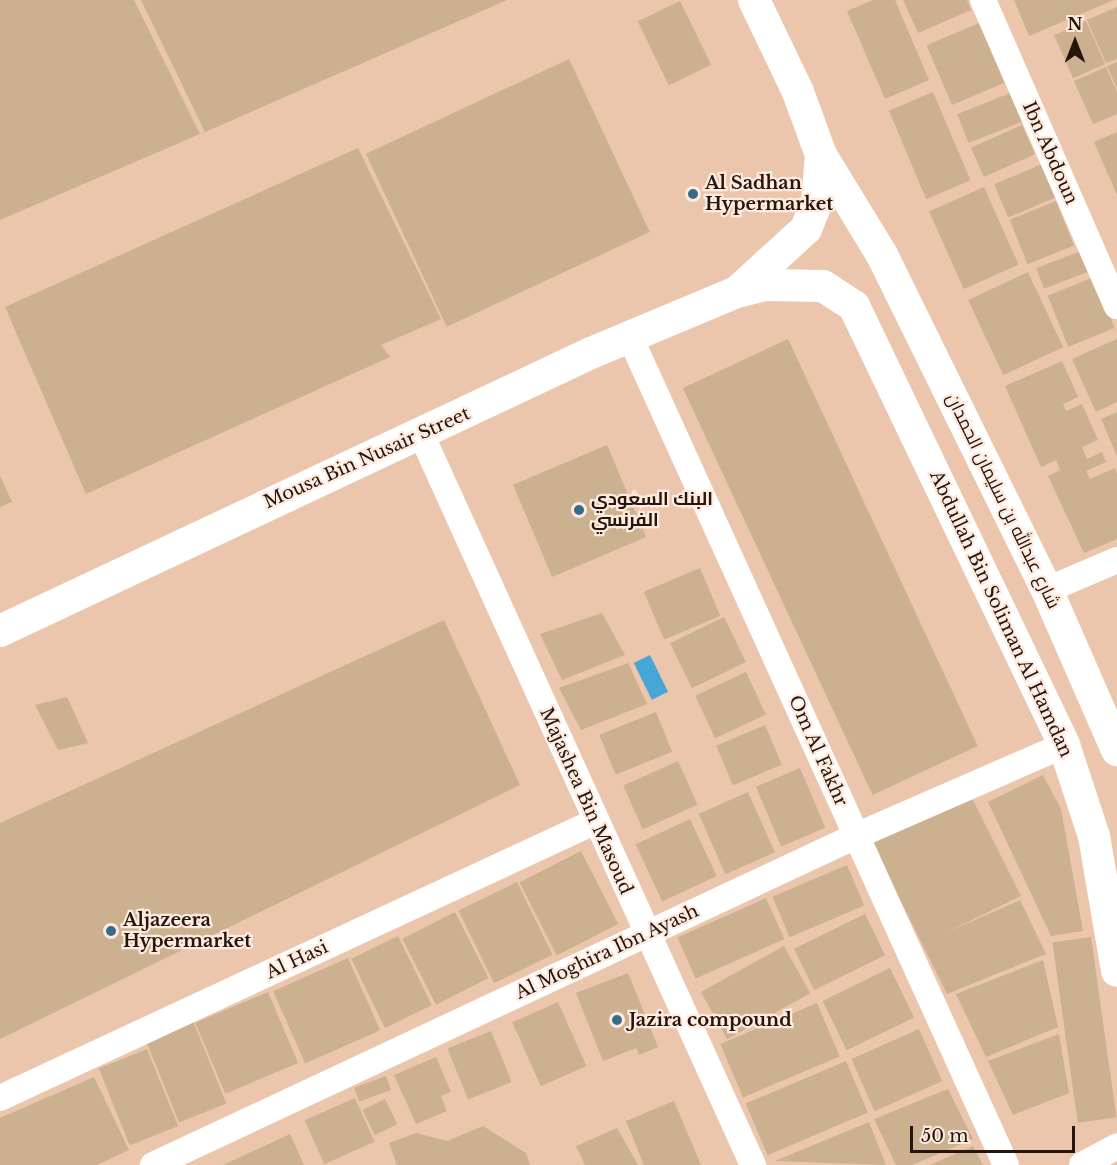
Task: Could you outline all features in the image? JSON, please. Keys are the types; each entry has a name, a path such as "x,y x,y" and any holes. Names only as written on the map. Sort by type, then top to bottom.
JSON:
{"street":[{"path":"737,292 806,229 817,202 821,155 798,92 754,0"},
{"name":"Ibn Abdoun","path":"983,0 1117,306"},
{"name":"شارع عبدالله بن سليمان الحمدان","path":"821,155 882,255 1047,590 1110,710 1117,750"},
{"name":"Abdullah Bin Soliman Al Hamdan","path":"737,292 766,285 823,286 854,306 1064,745 1094,836 1117,971"},
{"name":"Mousa Bin Nusair Street","path":"0,631 256,508 422,436 630,337 737,292"},
{"name":"Om Al Fakhr","path":"630,337 1006,1165"},
{"name":"Majashea Bin Masoud","path":"422,436 594,822 753,1165"},
{"path":"1047,590 1117,560"},
{"name":"Al Moghira Ibn Ayash","path":"153,1165 856,836 1064,745"},
{"name":"Al Hasi","path":"0,1098 594,822"},
{"path":"1082,1165 1117,1146"}],"water":[{"path":"650,655 668,692 652,700 634,663"}],"building":[{"path":"0,0 134,0 200,134 0,220"},
{"path":"141,0 507,0 205,132"},
{"path":"873,0 895,0 929,80 885,99 847,11"},
{"path":"903,0 967,0 971,10 918,33"},
{"path":"1014,0 1114,0 1029,36"},
{"path":"680,1 711,65 669,85 638,22"},
{"path":"1117,7 1117,59 1106,63 1087,20"},
{"path":"1086,21 1105,64 1073,78 1054,35"},
{"path":"979,23 1004,83 952,105 927,45"},
{"path":"569,59 650,232 447,327 366,154"},
{"path":"1117,62 1117,89 1107,66"},
{"path":"1106,67 1117,92 1117,114 1093,124 1074,81"},
{"path":"933,92 971,180 926,199 889,111"},
{"path":"1010,93 1022,122 969,143 957,114"},
{"path":"1022,125 1035,154 984,177 971,148"},
{"path":"1117,132 1117,195 1094,142"},
{"path":"358,148 441,319 381,345 390,357 86,494 5,307"},
{"path":"1042,164 1056,197 1008,217 994,184"},
{"path":"984,187 1019,265 964,289 929,211"},
{"path":"1056,201 1074,246 1028,264 1010,220"},
{"path":"1081,251 1089,272 1044,289 1036,268"},
{"path":"1028,272 1063,347 1003,375 968,300"},
{"path":"1094,277 1115,328 1068,347 1048,296"},
{"path":"788,339 978,746 873,795 683,388"},
{"path":"1117,339 1117,402 1096,412 1072,359"},
{"path":"1062,361 1078,397 1063,404 1066,411 1082,404 1098,440 1082,447 1087,459 1102,452 1106,462 1086,471 1090,479 1115,468 1117,474 1117,539 1084,553 1048,476 1060,470 1056,460 1041,467 1005,386"},
{"path":"1117,412 1117,456 1101,419"},
{"name":"البنك السعودي الفرنسي","path":"607,445 646,537 552,577 513,485"},
{"path":"0,476 12,502 0,507"},
{"path":"700,568 720,616 664,640 644,592"},
{"path":"602,613 625,655 562,680 540,634"},
{"path":"724,617 746,662 692,688 670,643"},
{"name":"Aljazeera Hypermarket","path":"444,620 520,785 0,1039 0,823"},
{"path":"628,663 647,704 581,730 559,688"},
{"path":"746,672 766,715 715,738 695,696"},
{"path":"67,697 88,743 58,750 35,705"},
{"path":"656,712 672,752 616,775 599,735"},
{"path":"765,725 782,765 733,785 716,746"},
{"path":"678,761 698,805 643,829 623,785"},
{"path":"800,768 825,828 781,847 756,787"},
{"path":"1043,775 1061,809 1083,931 1051,936 988,802"},
{"path":"748,792 775,852 726,874 699,814"},
{"path":"972,798 1021,896 945,933 1020,900 1046,954 947,994 871,841"},
{"path":"690,819 717,876 662,901 636,844"},
{"path":"581,851 618,924 557,955 520,882"},
{"path":"847,865 864,906 790,937 772,897"},
{"path":"517,882 553,955 494,983 459,910"},
{"path":"766,898 784,939 696,979 677,937"},
{"path":"455,912 489,978 436,1005 402,939"},
{"path":"865,914 885,955 814,990 794,949"},
{"path":"398,936 432,1005 385,1028 351,959"},
{"path":"1091,937 1116,1117 1078,1123 1052,942"},
{"path":"784,946 810,993 727,1039 701,992"},
{"path":"348,958 380,1030 305,1064 273,991"},
{"path":"1043,960 1058,1027 986,1057 956,994"},
{"path":"890,968 914,1017 847,1050 823,1001"},
{"name":"Jazira compound","path":"628,973 658,1047 639,1055 636,1048 603,1061 576,993"},
{"path":"268,992 298,1063 225,1094 195,1023"},
{"path":"558,1002 586,1066 541,1086 512,1022"},
{"path":"817,1003 840,1056 743,1097 720,1044"},
{"path":"193,1021 226,1104 179,1123 146,1040"},
{"path":"919,1029 942,1081 875,1111 851,1059"},
{"path":"491,1031 512,1082 468,1100 447,1049"},
{"path":"1059,1034 1069,1093 1013,1115 988,1061"},
{"path":"147,1049 178,1126 130,1145 99,1068"},
{"path":"436,1057 451,1092 441,1096 447,1111 416,1124 394,1075"},
{"path":"846,1061 868,1113 768,1155 746,1104"},
{"path":"386,1076 391,1090 359,1102 354,1088"},
{"path":"94,1077 129,1150 97,1165 0,1165 0,1118"},
{"path":"948,1089 973,1139 912,1165 896,1165 874,1119"},
{"path":"355,1098 375,1142 324,1164 305,1120"},
{"path":"385,1099 397,1124 375,1135 363,1110"},
{"path":"674,1101 701,1165 644,1165 626,1121"},
{"path":"869,1122 886,1165 775,1161"},
{"path":"483,1126 526,1153 530,1165 397,1165 389,1143 416,1133 447,1141"},
{"path":"617,1128 638,1165 585,1165 576,1146"},
{"path":"290,1134 304,1165 223,1165"},
{"path":"973,1146 983,1165 930,1165"}],"place":[{"name":"Al Sadhan Hypermarket","path":"693,194"},
{"name":"البنك السعودي الفرنسي","path":"579,510"},
{"name":"Aljazeera Hypermarket","path":"111,931"},
{"name":"Jazira compound","path":"617,1020"}]}
